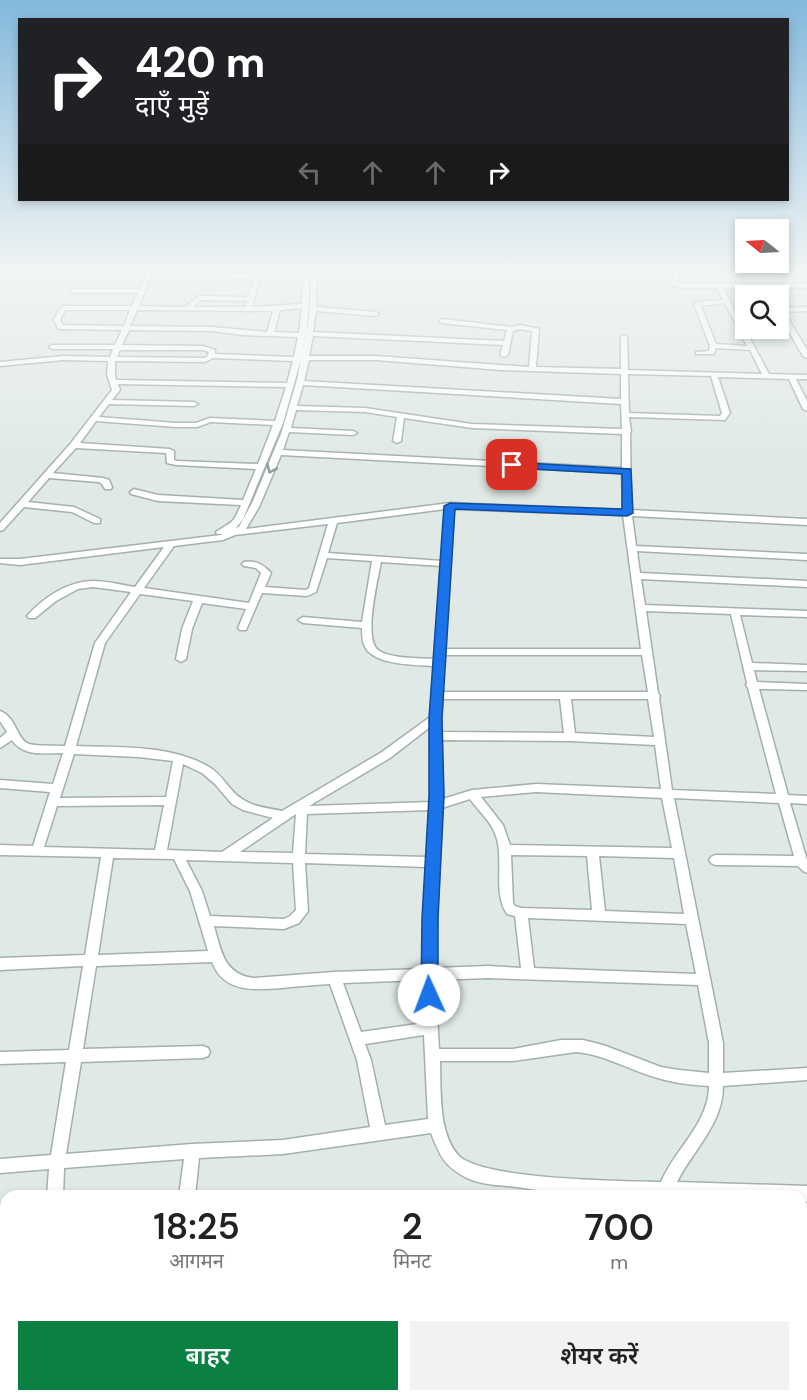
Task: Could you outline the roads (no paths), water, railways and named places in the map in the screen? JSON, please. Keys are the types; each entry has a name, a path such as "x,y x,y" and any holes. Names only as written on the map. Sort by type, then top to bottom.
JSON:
{"street":[{"path":"0,528 74,445 116,390 110,369 123,335"},
{"path":"1,562 23,556 225,532 237,522 279,423 294,384 305,335"},
{"path":"335,335 506,343"},
{"path":"504,355 508,335"},
{"path":"532,369 536,335"},
{"path":"698,353 711,353 712,346 708,335"},
{"path":"746,335 767,376"},
{"path":"795,335 807,356"},
{"path":"624,337 627,513 667,792 716,1043 716,1099 711,1114 672,1175 669,1190"},
{"path":"712,346 753,348"},
{"path":"52,347 208,348 213,351 212,356"},
{"path":"0,364 49,358 205,360 212,356 376,358 532,369 807,377"},
{"path":"627,415 722,418 726,413 714,375"},
{"path":"791,376 803,394 807,410"},
{"path":"115,382 294,384 626,402"},
{"path":"237,533 249,518 279,452 294,408 294,384"},
{"path":"108,402 194,404"},
{"path":"294,408 365,410 472,426 627,432"},
{"path":"397,441 401,415"},
{"path":"94,419 176,425 197,425 214,420 279,423"},
{"path":"287,430 353,433"},
{"path":"74,445 167,451 172,453 170,461 176,463 260,467"},
{"path":"279,452 627,471"},
{"path":"48,475 100,480 106,482 108,487"},
{"path":"134,492 158,498 245,503"},
{"path":"22,504 74,510 97,521"},
{"path":"1,562 20,562 171,544 237,533 450,506 807,522"},
{"path":"450,506 435,718 436,806 428,974 436,1125 444,1147 453,1161 473,1173 536,1189 558,1186 621,1190"},
{"path":"260,591 307,593 313,590 333,520"},
{"path":"37,851 100,643 171,544"},
{"path":"632,548 807,557"},
{"path":"324,555 446,564"},
{"path":"377,559 366,626 367,644 373,652 386,657 648,652"},
{"path":"243,628 266,573 259,566 247,564"},
{"path":"636,576 807,584"},
{"path":"32,616 60,592 81,584 253,607"},
{"path":"182,659 187,630 199,599"},
{"path":"641,608 807,614"},
{"path":"715,860 804,865 751,685 735,612"},
{"path":"303,621 366,626"},
{"path":"747,666 807,668"},
{"path":"751,685 807,687"},
{"path":"437,695 655,696"},
{"path":"565,696 570,737"},
{"path":"0,715 14,733 19,744 26,748 138,753 179,758 206,770 242,804 284,816"},
{"path":"223,857 284,816 386,755 435,718"},
{"path":"0,744 14,733"},
{"path":"436,736 570,737 661,741"},
{"path":"160,855 179,758"},
{"path":"0,784 57,788"},
{"path":"302,807 436,806 472,794 536,788 807,800"},
{"path":"472,794 499,828 505,850 507,904 512,910 521,913 691,919"},
{"path":"53,802 171,801"},
{"path":"206,921 292,923 302,910 299,860 302,807"},
{"path":"0,850 433,862"},
{"path":"505,850 678,853"},
{"path":"592,851 600,915"},
{"path":"55,1190 57,1162 73,1057 108,853"},
{"path":"178,855 196,891 219,964 230,976 240,982 253,984 428,974 528,973 704,980"},
{"path":"521,913 528,973"},
{"path":"0,964 217,956"},
{"path":"334,978 364,1060 379,1134"},
{"path":"356,1039 431,1028"},
{"path":"432,1055 503,1055 581,1046 602,1051 660,1073 682,1077 717,1079 807,1074"},
{"path":"0,1058 203,1052"},
{"path":"0,1166 192,1151 283,1147 436,1125"},
{"path":"188,1190 192,1151"}]}
